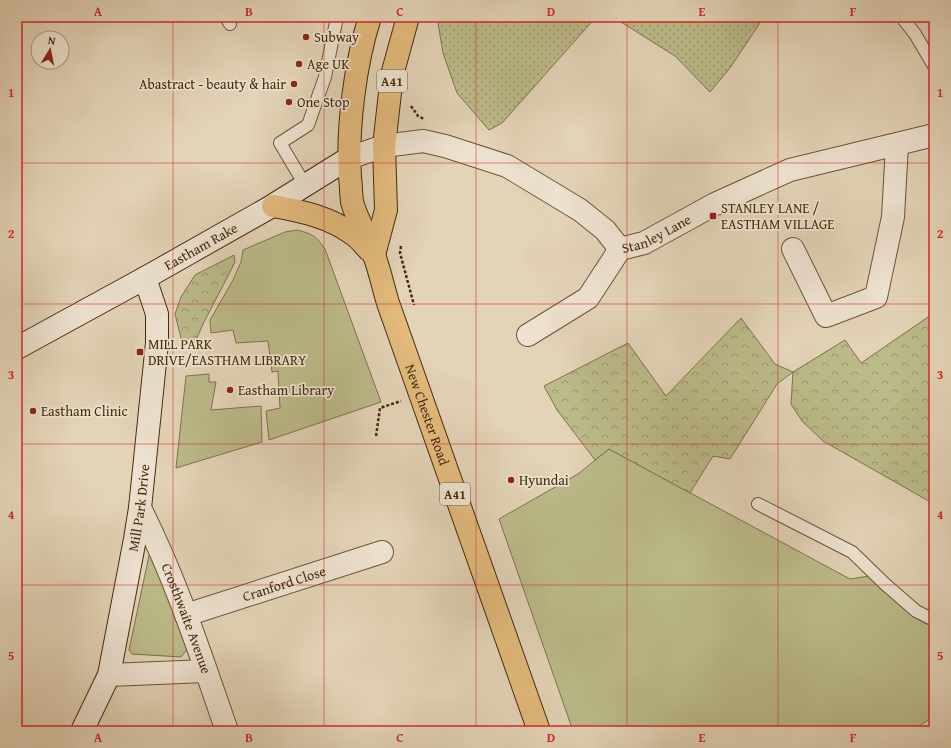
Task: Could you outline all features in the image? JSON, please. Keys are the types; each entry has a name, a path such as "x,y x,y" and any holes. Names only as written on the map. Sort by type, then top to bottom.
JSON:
{"highway":[{"name":"New Chester Road","path":"370,17 366,30 356,84 350,131 349,158 354,208 374,255 388,303 539,731"},
{"name":"A41","path":"374,255 386,210 384,146 394,64 408,17"},
{"name":"A41","path":"272,206 302,211 324,218 354,235 374,255"}],"street":[{"name":"Stanley Lane","path":"384,146 423,141 445,146 507,166 580,210 605,230 620,249 644,243 715,204 790,170 934,135"},
{"path":"793,248 826,316 876,296 893,217 897,144"},
{"name":"Eastham Rake","path":"17,348 272,206 349,158 384,146"},
{"path":"528,334 588,298 620,249"},
{"name":"Mill Park Drive","path":"82,731 109,675 140,508 157,342 157,314 145,278"},
{"name":"Crosthwaite Avenue","path":"140,508 156,539 186,614 227,731"},
{"name":"Cranford Close","path":"186,614 382,552"},
{"path":"109,675 206,671"}],"lane":[{"path":"305,185 280,143 308,126 325,77 337,17"},
{"path":"904,20 915,34 934,66"},
{"path":"758,504 852,552 916,611 934,620"}],"path":[{"path":"409,100 412,109 418,116 427,120 423,141"},
{"path":"401,246 400,253 415,312"},
{"path":"376,436 380,408 420,395"}],"green space":[{"path":"441,17 596,17 502,123 489,130 457,93 443,53 438,23"},
{"path":"613,17 764,17 730,68 710,92 675,56"},
{"path":"297,230 314,236 325,249 381,402 269,440 266,411 280,408 278,371 272,372 268,341 236,343 233,330 211,333 210,320 232,282 241,262 243,250 285,232"},
{"path":"234,255 235,262 195,342 183,346 175,314 181,297 195,275"},
{"path":"934,313 934,504 823,441 802,421 791,404 793,372 845,340 861,363"},
{"path":"741,318 775,364 793,372 777,384 730,459 713,456 690,493 609,449 595,460 557,410 544,386 628,343 666,396"},
{"path":"209,374 209,382 216,382 211,410 261,406 262,442 176,468 186,376"},
{"path":"609,449 850,579 869,576 908,612 934,627 934,716 912,731 573,731 499,519 578,474"},
{"path":"150,551 189,647 181,657 132,654 129,650"}],"place":[{"name":"Subway","path":"306,37"},
{"name":"Age UK","path":"299,64"},
{"name":"Abastract - beauty & hair","path":"294,84"},
{"name":"One Stop","path":"289,102"},
{"name":"STANLEY LANE / EASTHAM VILLAGE","path":"713,216"},
{"name":"MILL PARK DRIVE/EASTHAM LIBRARY","path":"140,352"},
{"name":"Eastham Library","path":"230,390"},
{"name":"Eastham Clinic","path":"33,411"},
{"name":"Hyundai","path":"511,480"}]}
